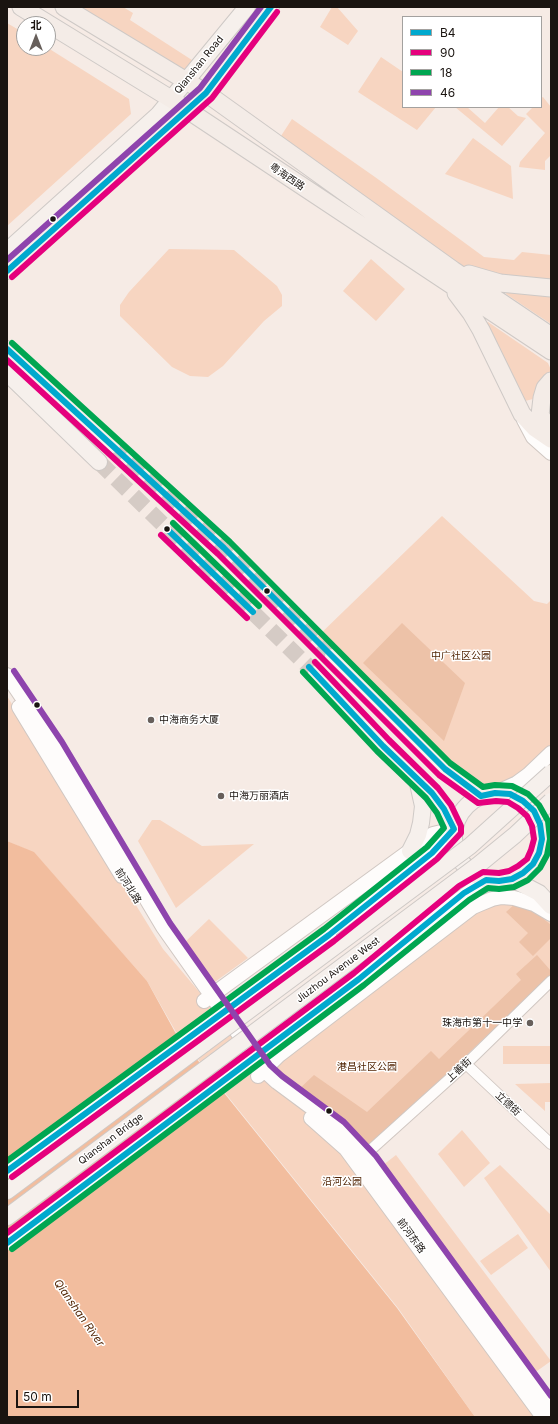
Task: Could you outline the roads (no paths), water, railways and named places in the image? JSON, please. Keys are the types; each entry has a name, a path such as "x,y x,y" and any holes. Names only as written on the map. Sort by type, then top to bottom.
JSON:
{"highway":[{"name":"粤海西路","path":"22,7 171,99 450,276 551,336"},
{"name":"粤海西路","path":"64,7 206,93 551,351"},
{"path":"450,276 500,284 551,288"},
{"path":"450,276 472,314 522,414 535,428 551,439"},
{"path":"551,381 545,388 540,415 546,424 551,428"}],"main road":[{"name":"Qianshan Road","path":"7,251 158,115 247,7"},
{"name":"Qianshan Road","path":"7,271 206,93 271,7"},
{"path":"7,349 112,445"},
{"path":"7,373 99,462"},
{"path":"522,414 532,437 551,453"},
{"path":"333,657 445,769 488,794 510,794 523,801 534,811 540,824 547,832 551,854"},
{"path":"316,674 383,746 436,798 444,809 454,829"},
{"name":"前河北路","path":"7,675 55,746 207,999 261,1073"},
{"name":"前河北路","path":"7,691 15,701 182,972 207,999"},
{"path":"547,832 533,864 523,873 512,879 499,881 486,880 474,874 464,866 457,855 454,842 454,829 459,815 468,804 488,794 517,783 528,775 551,753"},
{"name":"Jiuzhou Avenue West","path":"205,1043 470,846 551,773"},
{"path":"410,851 418,835 423,806 417,778"},
{"name":"Jiuzhou Avenue West","path":"216,1061 477,866 515,835 551,801"},
{"path":"207,999 433,834 454,829"},
{"path":"7,1172 328,935 432,853 454,829"},
{"path":"512,879 539,893 551,906"},
{"path":"7,1243 359,978 464,893 486,880"},
{"path":"261,1073 278,1056 480,904 492,898 514,898 534,904 551,914"},
{"name":"Qianshan Bridge","path":"7,1191 205,1043"},
{"name":"Qianshan Bridge","path":"7,1217 216,1061"},
{"name":"前河东路","path":"261,1073 277,1082 338,1128 370,1161 551,1410"},
{"name":"前河东路","path":"261,1073 274,1091 315,1121 346,1149 543,1417"},
{"path":"528,1378 535,1384 551,1390"}],"street":[{"name":"上善街","path":"364,1155 466,1064 551,981"},
{"name":"立德街","path":"466,1064 551,1144"}],"water":[{"name":"Qianshan River","path":"7,841 34,852 147,981 175,1032 397,1308 475,1417 7,1417"}],"tunnel":[{"path":"112,445 224,548 333,657"},
{"path":"99,462 316,674"}],"place":[{"name":"中海商务大厦","path":"151,720"},
{"name":"中海万丽酒店","path":"221,796"},
{"name":"珠海市第十一中学","path":"530,1023"}],"park label":[{"name":"中广社区公园","path":"461,656"},
{"name":"港昌社区公园","path":"367,1067"},
{"name":"沿河公园","path":"342,1182"}]}
